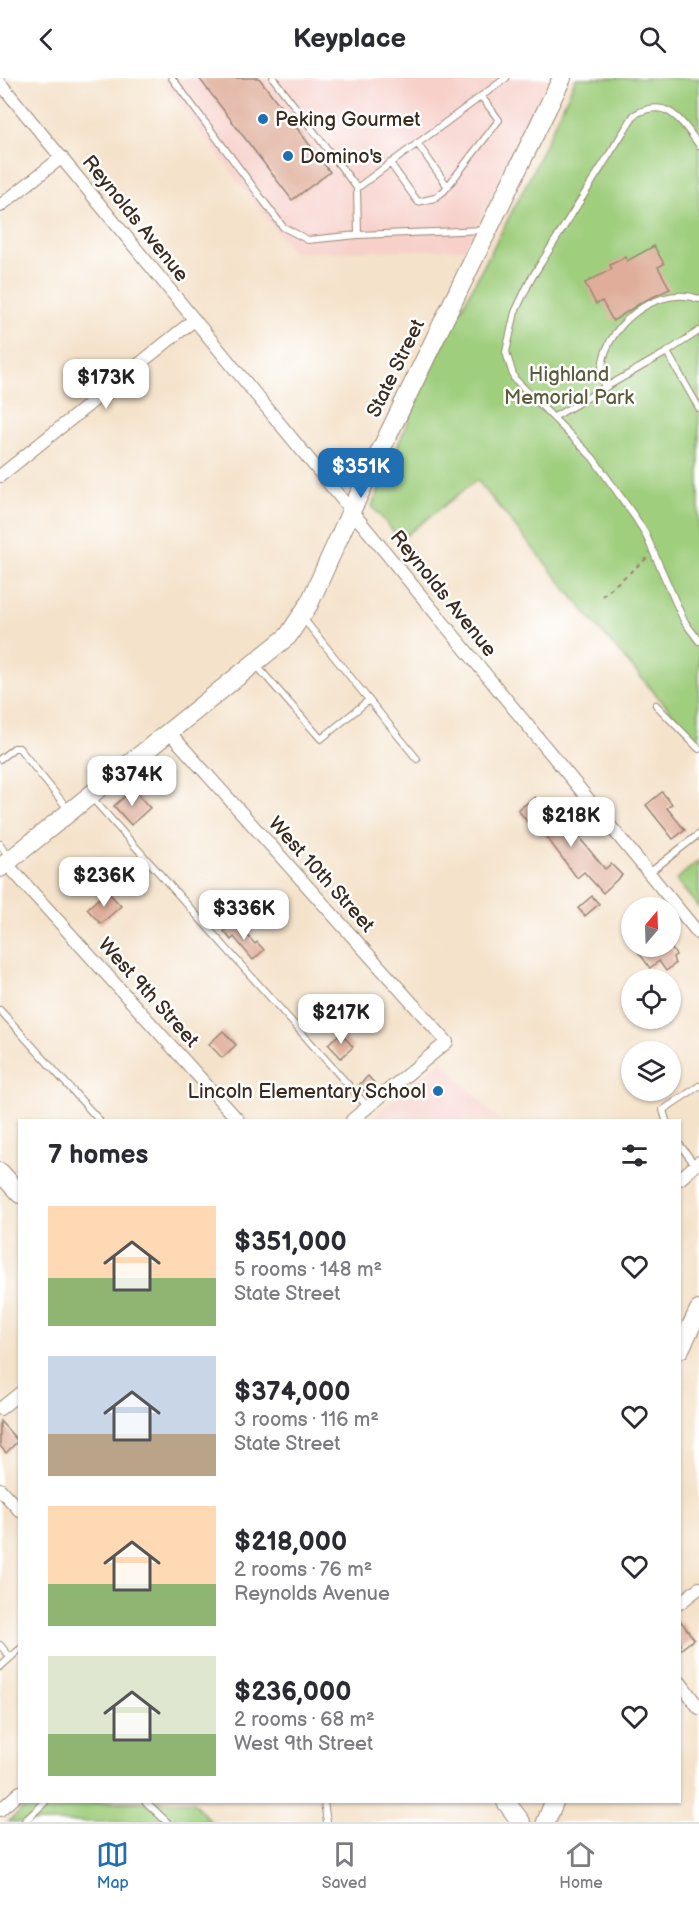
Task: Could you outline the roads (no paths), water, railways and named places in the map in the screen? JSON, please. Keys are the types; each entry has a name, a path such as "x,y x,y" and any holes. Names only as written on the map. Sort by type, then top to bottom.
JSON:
{"street":[{"name":"State Street","path":"3,860 70,811 288,636 301,616 561,78"},
{"name":"Reynolds Avenue","path":"0,83 699,934"},
{"path":"0,206 62,157"},
{"path":"0,476 194,320"},
{"name":"West 10th Street","path":"169,732 447,1042 368,1107"},
{"name":"West 9th Street","path":"3,860 237,1119"},
{"path":"353,1119 368,1107"},
{"path":"681,1178 697,1163"},
{"path":"0,1172 18,1192"},
{"path":"681,1347 699,1310"},
{"path":"0,1409 18,1395"},
{"path":"0,1489 18,1509"},
{"path":"681,1602 699,1588"},
{"path":"681,1683 699,1708"},
{"path":"1,1807 18,1794"},
{"path":"507,1803 521,1822"},
{"path":"546,1822 554,1803"}],"lane":[{"path":"172,78 283,227 308,240 358,234 488,230"},
{"path":"273,78 357,188 358,234"},
{"path":"357,188 506,78"},
{"path":"390,163 418,202 435,198 448,187 499,120 481,96"},
{"path":"699,145 684,125 664,109 653,107 634,115 531,279 515,312 506,352 514,378 602,469 645,533 684,621 699,640"},
{"path":"417,143 448,187"},
{"path":"604,386 601,375 602,363 612,337 620,326 650,305 672,296 681,295 699,299"},
{"path":"554,417 699,331"},
{"path":"667,352 699,408"},
{"path":"301,616 417,759"},
{"path":"254,663 321,739 369,700"},
{"path":"656,705 699,749"},
{"path":"0,759 14,748 19,748 70,811"},
{"path":"89,796 368,1107"},
{"path":"649,873 699,834"},
{"path":"0,1010 98,1119"},
{"path":"666,1119 663,1110 699,1086"},
{"path":"681,1146 697,1163"},
{"path":"0,1645 10,1657"},
{"path":"0,1667 18,1651"},
{"path":"24,1822 44,1803"},
{"path":"147,1803 167,1822"},
{"path":"324,1803 327,1822"}],"place":[{"name":"Peking Gourmet","path":"263,119"},
{"name":"Domino's","path":"288,156"},
{"name":"Lincoln Elementary School","path":"438,1091"}],"park label":[{"name":"Highland Memorial Park","path":"569,386"}]}
